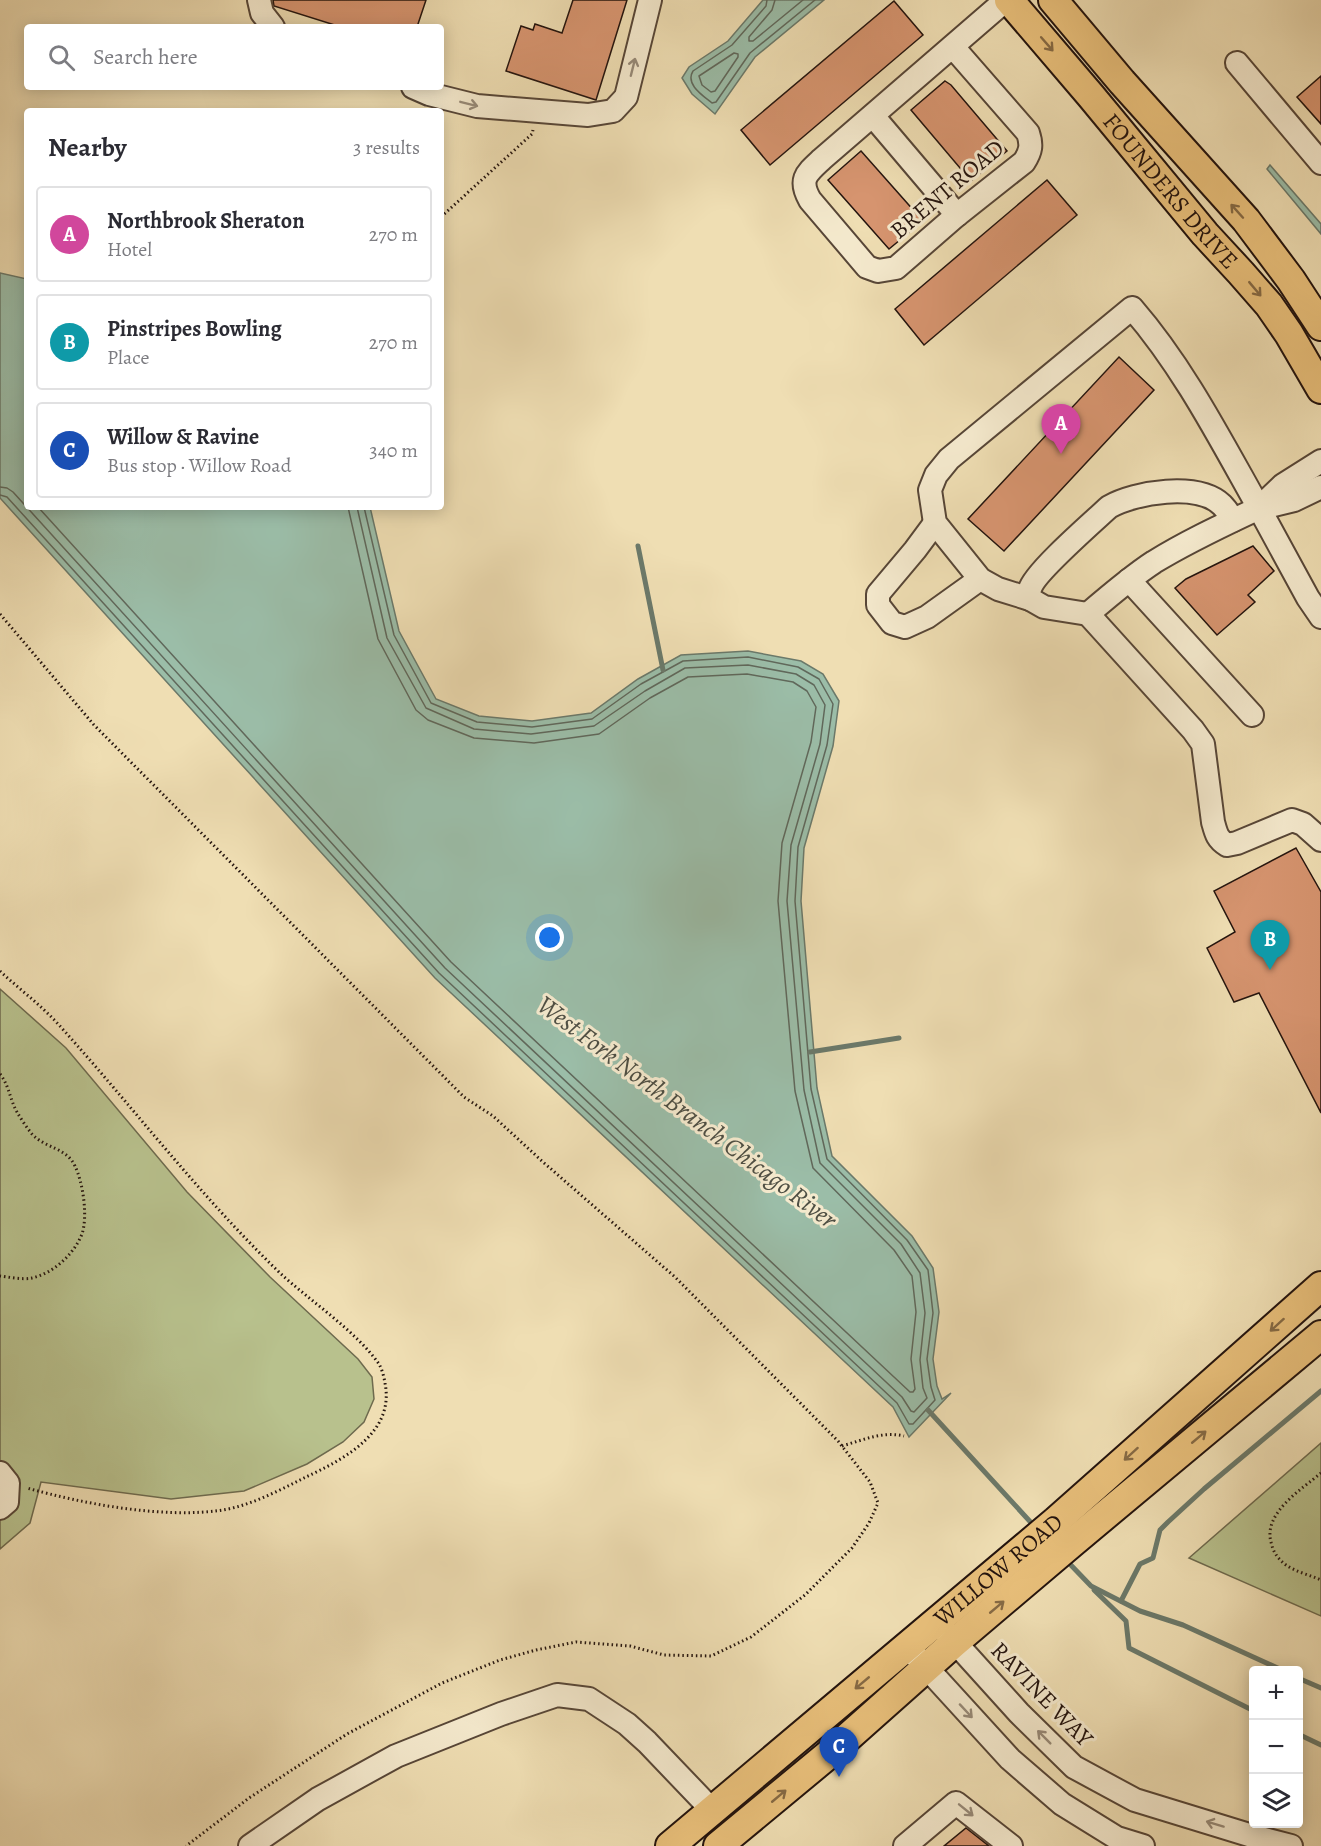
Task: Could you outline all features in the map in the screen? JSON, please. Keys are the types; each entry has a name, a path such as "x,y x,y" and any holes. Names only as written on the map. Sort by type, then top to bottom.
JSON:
{"main road":[{"name":"FOUNDERS DRIVE","path":"1007,0 1269,305 1321,389"},
{"name":"FOUNDERS DRIVE","path":"1053,0 1122,82 1245,220 1291,280 1321,326"},
{"name":"WILLOW ROAD","path":"726,1840 1040,1571 1064,1532 1321,1286"},
{"name":"WILLOW ROAD","path":"670,1846 1021,1550 1064,1532 1321,1335"},
{"path":"712,1810 726,1840"}],"street":[{"path":"259,0 262,13 271,24"},
{"path":"420,90 477,106 588,115 613,111 626,97 650,0"},
{"path":"957,215 873,116 1007,0"},
{"name":"BRENT ROAD","path":"873,116 810,170 804,181 805,191 810,200 867,267 887,271 896,268 957,215 1024,162 1031,152 1028,133 953,47"},
{"path":"1237,63 1321,162"},
{"path":"1321,617 1308,598 1205,410 1153,333 1132,308 949,459 936,475 930,490 935,523 980,579 998,589 1030,599 1044,607 1088,614 1193,730 1203,744 1213,822 1220,841 1227,845 1238,843 1292,820 1304,824 1321,840"},
{"path":"1259,508 1283,485 1321,461"},
{"path":"1088,614 1129,580 1182,545 1259,508 1294,500 1321,487"},
{"path":"1030,599 1030,589 1039,575 1109,507 1117,502 1146,494 1181,491 1203,494 1221,504 1233,520"},
{"path":"935,523 878,594 878,605 892,623 904,627 927,617 980,579"},
{"path":"1129,580 1252,715"},
{"path":"0,1508 7,1502 4,1478"},
{"name":"RAVINE WAY","path":"936,1621 1019,1713 1074,1767 1135,1800 1291,1846"},
{"path":"906,1645 1010,1760 1062,1804 1117,1838 1143,1846"},
{"path":"250,1846 318,1799 396,1756 501,1714 557,1695 589,1699 627,1724 712,1810"},
{"path":"905,1846 956,1803 1011,1846"}],"path":[{"path":"444,214 532,134 536,111"},
{"path":"0,614 94,725 464,1097 493,1116 675,1277 842,1446 870,1482 878,1503 869,1523 852,1548 805,1594 751,1637 711,1656 664,1655 630,1646 576,1642 500,1660 442,1683 347,1734 249,1798 186,1846"},
{"path":"0,971 57,1023 230,1221 280,1273 356,1339 380,1366 386,1385 384,1412 376,1429 354,1451 270,1495 225,1509 167,1512 61,1497 4,1478"},
{"path":"0,1074 5,1080 17,1112 33,1136 46,1145 66,1153 75,1166 82,1185 85,1210 82,1233 69,1254 53,1270 31,1278 0,1276"},
{"path":"842,1446 881,1434 904,1436"},
{"path":"1321,1473 1283,1506 1273,1518 1269,1536 1273,1552 1285,1565 1321,1580"}],"shaded area":[{"path":"0,989 66,1048 187,1192 270,1277 358,1359 372,1377 374,1399 364,1422 343,1442 307,1464 244,1491 171,1499 41,1482 30,1523 0,1549"},
{"path":"1321,1443 1321,1616 1189,1558"}],"water":[{"path":"763,0 824,0 755,57 715,114 692,94 682,78 689,67 728,41"},
{"path":"1270,165 1321,224 1321,234 1267,169"},
{"path":"0,273 24,278 24,510 371,510 399,631 436,699 479,716 532,721 591,713 638,679 681,655 748,651 801,661 823,674 839,701 833,746 804,848 801,901 817,1088 832,1156 912,1236 933,1268 939,1312 933,1359 937,1386 942,1399 951,1393 909,1437 893,1407 435,978 0,498"}],"building":[{"path":"273,0 426,0 418,24 331,24 274,6"},
{"path":"573,0 627,0 596,100 506,71 521,26 533,30 535,24 562,33"},
{"path":"894,1 923,35 770,165 741,130"},
{"path":"1321,76 1321,124 1297,97"},
{"path":"945,81 951,85 1007,151 971,181 911,110"},
{"path":"861,151 923,221 889,249 828,180"},
{"path":"1047,180 1077,215 924,345 895,309"},
{"path":"1119,357 1154,390 1004,551 968,519"},
{"path":"1253,546 1274,571 1248,595 1255,602 1217,635 1175,588 1186,579"},
{"path":"1296,848 1321,892 1321,1113 1259,993 1234,1002 1207,948 1235,932 1214,891"},
{"path":"966,1828 989,1846 944,1846"}],"waterway":[{"path":"638,546 663,670"},
{"path":"810,1052 899,1038"},
{"path":"1121,1601 1140,1564 1153,1558 1160,1530 1204,1489 1321,1391"},
{"name":"West Fork North Branch Chicago River","path":"928,1410 1035,1527"},
{"name":"West Fork North Branch Chicago River","path":"1066,1560 1091,1586 1140,1611 1183,1625 1273,1666"},
{"path":"1094,1590 1126,1621 1129,1648 1249,1708"},
{"name":"West Fork North Branch Chicago River","path":"1303,1680 1321,1688"},
{"path":"1303,1736 1321,1745"}],"place":[{"name":"Northbrook Sheraton","path":"1061,454"},
{"name":"Pinstripes Bowling","path":"1270,970"},
{"name":"Willow & Ravine","path":"839,1777"}]}
